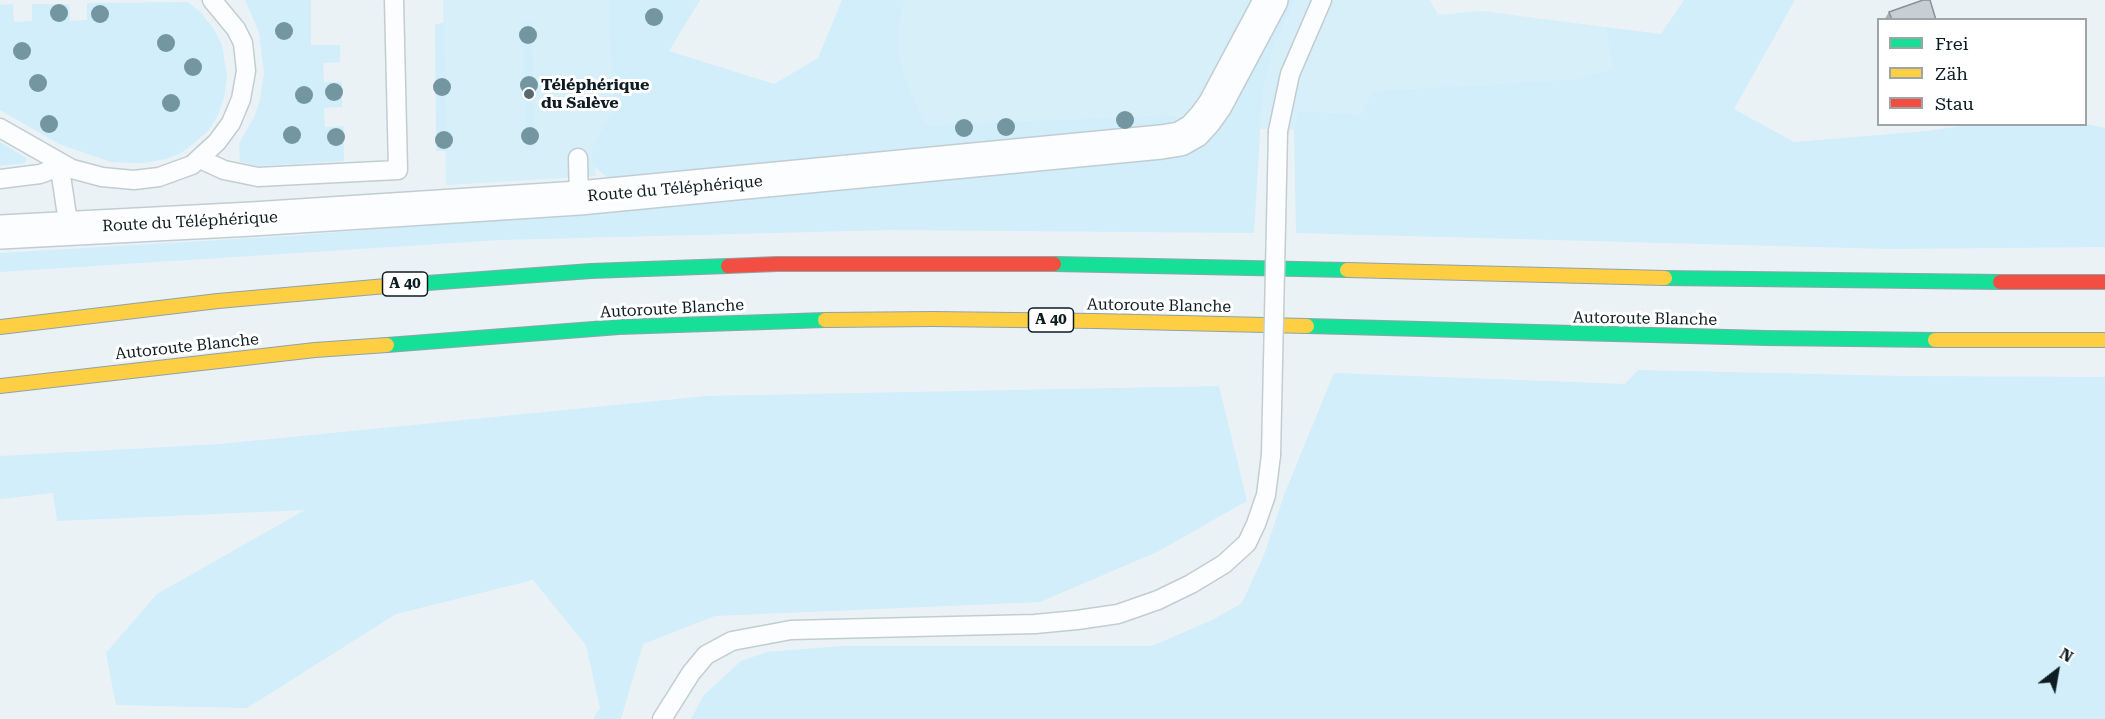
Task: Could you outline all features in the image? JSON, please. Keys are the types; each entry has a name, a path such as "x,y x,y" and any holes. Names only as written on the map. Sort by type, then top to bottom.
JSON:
{"highway":[{"name":"A 40","path":"0,327 218,301 591,270 813,264 1101,264 1748,280 2105,282"},
{"path":"34,309 218,301"},
{"name":"Autoroute Blanche","path":"0,386 315,350 619,327 770,321 933,319 1095,321 1766,338 2105,340"}],"street":[{"name":"Route du Téléphérique","path":"0,232 579,198 1180,139 1194,131 1215,105 1271,0"}],"lane":[{"path":"0,128 59,162 87,174 118,179 159,177 181,170 200,159 231,123 241,99 246,71 243,43 236,29 212,0"},
{"path":"200,159 224,170 258,177 398,170 394,0"},
{"path":"662,719 684,683 705,655 732,640 791,630 1035,624 1118,614 1158,600 1191,584 1224,564 1247,543 1266,495 1271,455 1278,131 1290,74 1322,0"},
{"path":"578,158 579,198"},
{"path":"0,179 40,174 51,170 59,162"},
{"path":"59,162 69,229"}],"shaded area":[{"path":"245,0 311,0 311,45 340,45 340,62 323,63 324,82 342,82 342,107 324,108 325,127 344,126 344,161 260,166 240,162 239,144 255,115 264,73 259,32"},
{"name":"Téléphérique du Salève","path":"443,0 700,0 595,167 596,176 446,185"},
{"path":"609,0 700,0 669,51 774,84 818,58 842,0 905,0 898,26 898,52 907,83 925,125 1184,116 1177,121 1154,126 609,179 595,167 592,159 593,145 614,111"},
{"path":"905,0 1288,0 1229,117 1163,115 925,125 907,83 898,52 898,26"},
{"path":"1288,0 1295,0 1273,49 1262,97 1254,233 890,230 500,240 0,272 0,253 303,235 573,213 1194,150 1209,140 1229,117"},
{"path":"1295,0 1430,0 1438,15 1482,11 1605,27 1613,68 1578,79 1372,91 1362,115 1298,110 1294,130 1260,129 1262,97 1273,49"},
{"path":"1684,0 1795,0 1734,109 1794,142 1962,126 2087,124 2105,128 2105,247 1889,249 1296,233 1294,130 1298,110 1361,115 1372,91 1578,79 1613,68 1605,27 1661,34"},
{"path":"188,2 214,29 222,45 227,76 224,98 218,115 208,131 181,153 166,159 143,163 111,162 59,144 0,110 0,5 13,4 14,22 32,21 32,4 69,4 70,21 87,20 87,3"},
{"path":"523,22 532,22 534,150 526,150"},
{"path":"444,23 446,151 436,151 435,24"},
{"path":"0,142 26,158 26,163 0,166"},
{"path":"1638,370 1902,376 2105,377 2105,719 691,719 704,695 741,661 767,652 842,646 1152,646 1212,620 1242,603 1264,555 1284,495 1334,373 1625,384"},
{"path":"1219,386 1247,501 1159,551 1040,602 715,616 643,644 621,719 593,719 600,708 586,645 533,580 396,614 247,708 116,705 106,653 157,594 305,510 57,521 53,493 0,499 0,456 220,444 707,396"}],"building":[{"path":"1923,0 1930,0 1935,18 1891,18 1889,12"}],"traffic: fast":[{"path":"1054,264 1347,270"},
{"path":"386,286 591,271 728,266"},
{"path":"1665,278 2000,282"},
{"path":"387,345 619,327 825,320"},
{"path":"1307,326 1935,340"}],"traffic: slow":[{"path":"1347,270 1665,278"},
{"path":"0,327 218,301 386,286"},
{"path":"825,320 1095,321 1307,326"},
{"path":"1935,340 2105,340"},
{"path":"0,386 315,350 387,345"}],"traffic: jam":[{"path":"728,266 1054,264"},
{"path":"2000,282 2105,282"}],"place":[{"name":"Téléphérique du Salève","path":"529,94"}]}
